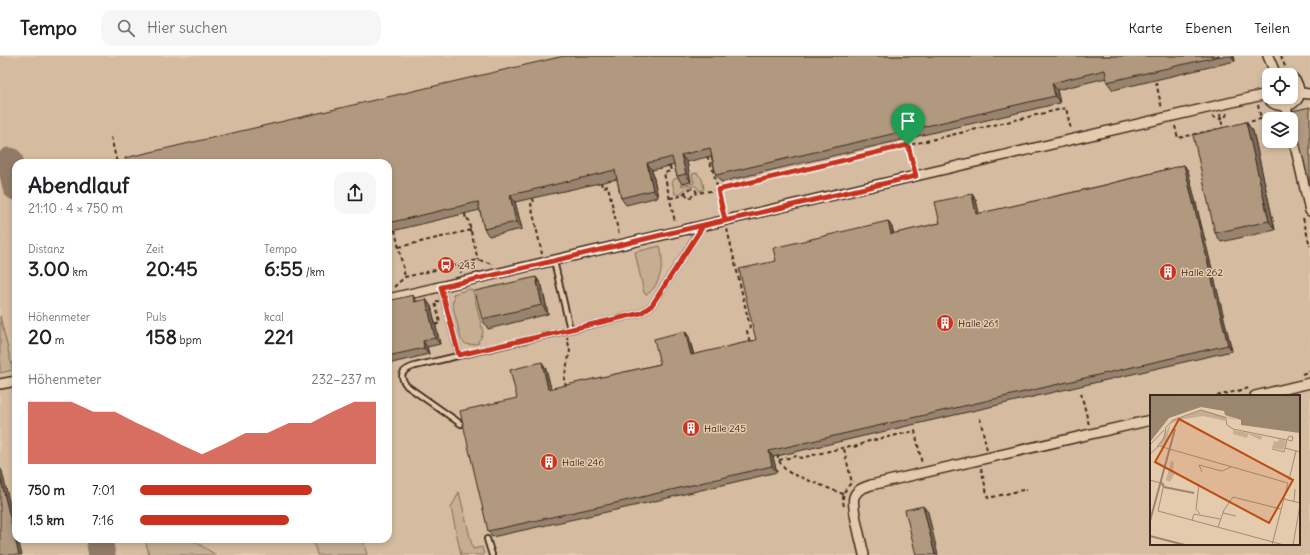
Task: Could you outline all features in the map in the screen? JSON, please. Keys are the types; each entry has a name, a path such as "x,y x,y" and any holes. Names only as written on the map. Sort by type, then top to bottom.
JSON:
{"street":[{"path":"1268,56 1273,68"},
{"path":"1273,104 1286,106 1293,103 1297,99 1300,92 1298,85"},
{"path":"1300,92 1310,94"},
{"path":"392,298 1262,95"},
{"path":"1286,106 1287,112"},
{"path":"1296,148 1310,211"},
{"path":"0,384 12,382"},
{"path":"1259,395 1310,383"},
{"path":"864,555 854,507 854,497 860,489 1150,420"}],"lane":[{"path":"461,424 403,382 402,376 406,368 641,313 652,305 703,226"},
{"path":"554,261 570,330"},
{"path":"441,287 459,355"},
{"path":"487,539 492,555"}],"path":[{"path":"1281,56 1284,68"},
{"path":"1156,82 1164,118"},
{"path":"685,193 689,198 697,193 718,190 1066,108 1072,132"},
{"path":"1220,114 1224,134"},
{"path":"1175,126 1178,138 1261,119"},
{"path":"111,137 116,159"},
{"path":"908,145 916,176"},
{"path":"706,151 713,170 750,327 748,331 751,346"},
{"path":"670,166 671,171 664,173 675,222"},
{"path":"601,182 602,187 608,186 620,235"},
{"path":"670,198 680,196 692,188 695,189 697,193"},
{"path":"533,198 534,203 531,204 542,254"},
{"path":"465,214 466,220 468,219 478,260"},
{"path":"395,230 405,277"},
{"path":"399,247 471,230"},
{"path":"392,289 405,277 478,260 496,265"},
{"path":"430,304 436,303"},
{"path":"1081,393 1089,426"},
{"path":"980,418 987,450"},
{"path":"908,426 910,432"},
{"path":"779,460 797,456 801,458 850,446 853,447 861,445 865,442 915,431 923,465"},
{"path":"844,449 852,483"},
{"path":"777,452 783,468 790,473 843,494"},
{"path":"986,466 981,467 988,498 1027,489"}],"shaded area":[{"path":"0,56 1310,56 1310,555 0,555"},
{"path":"697,173 702,179 704,189 700,191 696,186 691,186 679,195 675,194 672,182 674,179 680,177 682,186 694,183 692,174"},
{"path":"660,246 662,266 660,273 655,286 646,295 644,293 635,252"},
{"path":"470,289 473,291 483,332 478,341 479,343 469,345 461,339 452,302 454,301 453,294"},
{"path":"0,316 12,370 0,373"},
{"path":"459,492 473,549 482,547 484,555 461,555 451,508"},
{"path":"146,543 197,543 216,555 149,555"},
{"path":"314,543 364,543 367,555 317,555"}],"building":[{"path":"564,56 1220,56 1107,82 1105,70 1052,83 1055,96 716,175 710,148 681,155 686,174 677,176 672,157 647,163 653,190 621,198 615,170 510,195 516,222 484,229 478,202 392,222 392,159 125,158"},
{"path":"1310,107 1310,186 1298,136 1298,112 1292,111"},
{"path":"1246,122 1269,221 1215,233 1193,135"},
{"path":"1184,165 1228,345 769,451 772,466 629,500 488,531 460,411 517,398 510,370 542,362 548,389 660,364 654,339 685,331 691,355 756,340 739,269 776,261 773,248 888,221 891,234 940,223 935,202 972,194 976,214 1101,186"},
{"path":"536,277 542,305 482,319 475,291"},
{"path":"413,295 414,302 426,299 435,338 423,341 424,348 392,355 392,300"},
{"path":"0,476 12,526 12,543 16,543 19,555 0,555"},
{"path":"923,506 935,555 916,555 905,510"}],"taxiway":[{"path":"10,161 12,170"},
{"path":"100,543 102,555"}],"place":[{"name":"243","path":"446,265"},
{"name":"Halle 262","path":"1168,272"},
{"name":"Halle 261","path":"945,323"},
{"name":"Halle 245","path":"691,428"},
{"name":"Halle 246","path":"549,462"}],"route":[{"path":"908,145 916,176 703,226 652,305 641,313 459,355 441,287 725,220 718,190 908,145"}]}
